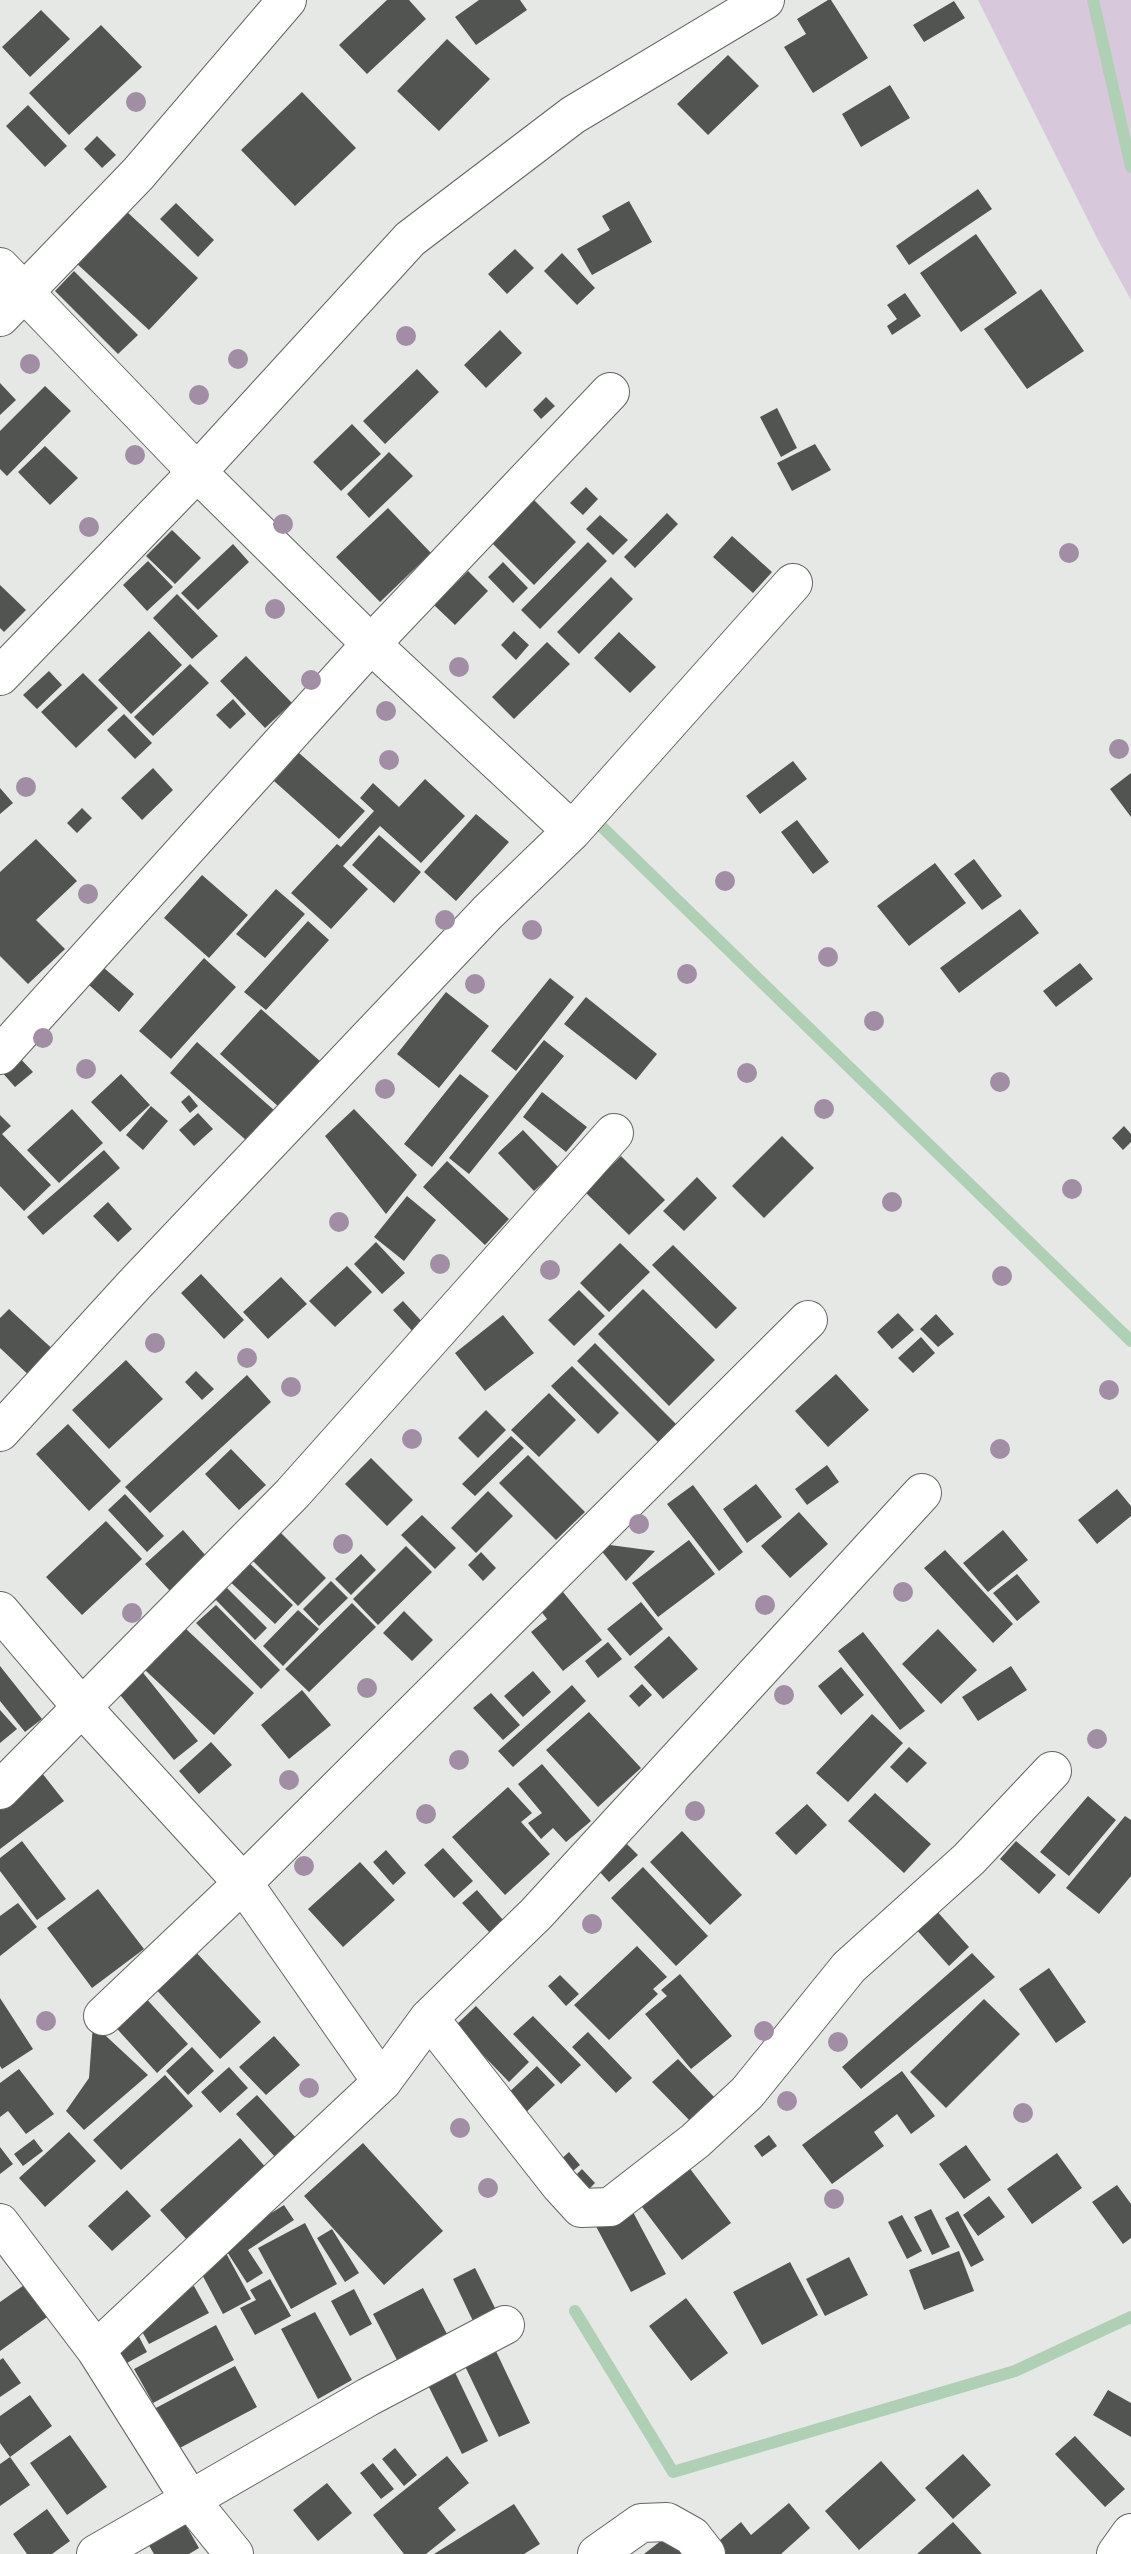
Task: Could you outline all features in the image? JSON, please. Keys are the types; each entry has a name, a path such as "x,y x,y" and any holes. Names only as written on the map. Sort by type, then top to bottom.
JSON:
{"street":[{"path":"287,0 138,174 8,292 197,472 371,644 572,831"},
{"path":"0,676 197,472 410,239 573,115 765,0"},
{"path":"0,1055 371,644 610,392"},
{"path":"0,1432 145,1274 460,943 572,831 793,583"},
{"path":"0,1790 80,1705 292,1494 614,1133"},
{"path":"103,2015 243,1883 808,1320"},
{"path":"96,2350 382,2082 429,2018 536,1914 922,1493"},
{"path":"0,1611 80,1705 243,1883 382,2082"},
{"path":"429,2018 581,2208 610,2207 695,2141 747,2093 849,1967 969,1859 1052,1771"},
{"path":"0,2223 96,2350 191,2501 234,2554"},
{"path":"96,2554 368,2397 505,2325"},
{"path":"597,2554 641,2523 667,2522 692,2536 706,2554"},
{"path":"1116,2554 1131,2533"}],"shaded area":[{"path":"978,0 1131,0 1131,300 1099,242"}],"building":[{"path":"387,0 409,0 426,19 367,74 339,45"},
{"path":"479,0 520,0 527,10 476,45 455,17"},
{"path":"831,0 868,58 813,93 784,47 806,34 797,19"},
{"path":"954,1 965,18 924,42 913,25"},
{"path":"41,10 70,39 30,77 2,47"},
{"path":"101,25 142,67 69,135 29,93"},
{"path":"447,39 490,79 439,131 397,91"},
{"path":"728,55 759,86 708,135 677,104"},
{"path":"890,85 910,118 861,147 842,114"},
{"path":"302,92 356,148 295,206 241,150"},
{"path":"28,105 67,146 45,167 6,126"},
{"path":"97,136 116,155 102,168 84,149"},
{"path":"978,189 992,209 909,265 896,246"},
{"path":"629,201 652,242 592,275 577,249 610,230 602,216"},
{"path":"176,203 214,240 198,257 160,219"},
{"path":"125,210 198,278 149,330 75,262"},
{"path":"976,234 1017,293 961,332 920,273"},
{"path":"515,249 534,268 507,294 488,274"},
{"path":"562,253 595,288 577,305 544,271"},
{"path":"74,271 138,335 118,354 55,291"},
{"path":"1041,289 1084,351 1027,389 984,329"},
{"path":"905,293 921,316 892,335 887,326 897,319 887,305"},
{"path":"500,330 522,353 486,388 464,365"},
{"path":"417,369 439,392 385,444 363,421"},
{"path":"0,383 16,400 0,415"},
{"path":"45,386 71,411 7,476 0,469 0,431"},
{"path":"546,397 555,406 541,419 533,410"},
{"path":"777,408 797,448 781,457 760,417"},
{"path":"352,424 381,454 341,491 313,462"},
{"path":"815,444 831,470 792,491 777,463"},
{"path":"45,446 78,478 50,505 18,472"},
{"path":"389,452 413,476 369,518 347,494"},
{"path":"586,487 598,499 583,515 570,503"},
{"path":"529,495 576,542 534,585 486,537"},
{"path":"388,508 431,553 380,602 336,557"},
{"path":"667,513 678,524 635,568 624,557"},
{"path":"600,515 628,540 613,555 586,529"},
{"path":"172,530 201,558 175,584 146,556"},
{"path":"732,536 772,572 753,593 713,557"},
{"path":"588,542 607,561 540,629 521,610"},
{"path":"233,544 249,562 198,610 181,593"},
{"path":"148,561 173,587 147,611 123,585"},
{"path":"503,562 528,588 513,603 488,577"},
{"path":"468,571 488,591 455,625 434,605"},
{"path":"611,577 633,599 579,654 557,632"},
{"path":"0,585 26,610 4,632 0,628"},
{"path":"177,594 218,636 192,659 153,618"},
{"path":"149,631 182,665 131,714 98,680"},
{"path":"514,631 529,645 516,660 501,645"},
{"path":"619,632 656,667 630,693 594,658"},
{"path":"547,642 570,664 514,719 492,697"},
{"path":"246,656 292,703 265,728 220,681"},
{"path":"190,664 209,683 153,736 134,717"},
{"path":"49,671 62,685 37,709 23,695"},
{"path":"83,673 118,708 76,748 41,712"},
{"path":"233,699 246,714 230,729 216,715"},
{"path":"124,714 152,743 135,759 107,730"},
{"path":"299,753 365,811 339,839 274,781"},
{"path":"793,761 807,779 760,814 746,796"},
{"path":"153,768 173,790 142,820 121,798"},
{"path":"1131,773 1131,817 1110,789"},
{"path":"425,779 465,816 421,863 380,826 343,866 368,889 331,929 291,893 337,844 341,847 374,811 360,798 373,783 399,807"},
{"path":"0,788 13,803 0,814"},
{"path":"82,808 92,818 77,833 67,823"},
{"path":"476,814 509,842 456,901 424,872"},
{"path":"797,820 829,862 813,874 781,832"},
{"path":"379,835 421,872 394,903 352,865"},
{"path":"36,839 77,881 36,920 65,949 28,984 0,956 0,872"},
{"path":"974,859 1002,896 982,910 954,874"},
{"path":"935,863 966,903 909,946 877,906"},
{"path":"202,875 248,915 209,958 164,918"},
{"path":"276,889 305,914 265,958 236,934"},
{"path":"1020,909 1039,933 959,993 940,968"},
{"path":"308,921 329,940 266,1010 244,992"},
{"path":"204,958 236,987 171,1059 139,1031"},
{"path":"1080,963 1093,979 1056,1007 1043,991"},
{"path":"104,968 134,994 119,1012 89,985"},
{"path":"550,978 574,997 516,1071 491,1051"},
{"path":"446,992 489,1026 439,1088 397,1054"},
{"path":"586,997 657,1054 636,1080 564,1024"},
{"path":"261,1009 321,1062 280,1108 220,1054"},
{"path":"544,1040 564,1056 469,1174 449,1158"},
{"path":"197,1042 275,1111 247,1141 170,1073"},
{"path":"16,1054 33,1072 15,1087 0,1070"},
{"path":"121,1074 150,1105 120,1132 91,1102"},
{"path":"460,1074 489,1096 432,1167 404,1144"},
{"path":"542,1092 587,1127 566,1152 523,1117"},
{"path":"189,1095 198,1106 190,1113 181,1102"},
{"path":"151,1106 168,1121 143,1150 126,1135"},
{"path":"72,1109 103,1143 59,1183 27,1150"},
{"path":"354,1109 417,1175 386,1214 325,1136"},
{"path":"198,1113 213,1129 194,1146 179,1130"},
{"path":"0,1115 11,1126 2,1134 51,1185 24,1211 0,1186"},
{"path":"1124,1126 1131,1134 1131,1142 1123,1150 1112,1138"},
{"path":"523,1130 559,1168 534,1191 498,1153"},
{"path":"782,1136 814,1168 764,1218 732,1186"},
{"path":"104,1150 120,1168 43,1235 27,1217"},
{"path":"621,1156 665,1200 629,1235 585,1192"},
{"path":"447,1161 509,1219 485,1245 423,1187"},
{"path":"697,1177 717,1198 684,1231 663,1211"},
{"path":"407,1196 436,1220 404,1261 374,1237"},
{"path":"108,1202 132,1229 118,1242 93,1216"},
{"path":"376,1242 405,1273 382,1294 354,1264"},
{"path":"620,1243 650,1272 609,1312 580,1283"},
{"path":"673,1245 737,1308 716,1329 652,1265"},
{"path":"347,1266 372,1292 335,1327 309,1301"},
{"path":"201,1274 244,1320 224,1339 181,1293"},
{"path":"281,1277 307,1304 268,1339 243,1312"},
{"path":"643,1289 715,1360 669,1406 598,1334"},
{"path":"579,1290 605,1316 574,1346 548,1320"},
{"path":"403,1301 425,1325 415,1334 393,1310"},
{"path":"9,1309 58,1354 34,1380 0,1348 0,1318"},
{"path":"898,1313 914,1330 892,1349 877,1332"},
{"path":"936,1314 954,1334 938,1347 920,1329"},
{"path":"503,1315 534,1353 485,1391 455,1353"},
{"path":"921,1337 935,1353 913,1373 898,1358"},
{"path":"595,1343 682,1430 664,1448 577,1361"},
{"path":"126,1360 163,1399 109,1449 72,1410"},
{"path":"572,1366 619,1413 598,1434 551,1386"},
{"path":"196,1371 214,1389 202,1400 185,1382"},
{"path":"836,1374 869,1410 828,1447 795,1411"},
{"path":"247,1375 271,1402 150,1513 125,1487"},
{"path":"549,1393 576,1420 539,1457 511,1430"},
{"path":"486,1410 506,1430 478,1458 458,1438"},
{"path":"68,1424 121,1481 89,1511 36,1454"},
{"path":"511,1436 524,1448 475,1496 462,1484"},
{"path":"231,1449 266,1485 239,1510 205,1474"},
{"path":"528,1455 585,1512 556,1540 499,1483"},
{"path":"371,1458 413,1500 387,1526 345,1484"},
{"path":"827,1465 839,1482 807,1505 795,1489"},
{"path":"756,1484 782,1517 747,1543 723,1509"},
{"path":"693,1485 743,1552 719,1571 667,1504"},
{"path":"1117,1489 1131,1506 1131,1516 1097,1544 1078,1520"},
{"path":"488,1491 513,1516 476,1553 451,1528"},
{"path":"125,1494 164,1536 147,1552 108,1510"},
{"path":"799,1512 828,1544 790,1578 761,1546"},
{"path":"422,1515 456,1548 435,1569 401,1535"},
{"path":"106,1521 142,1559 82,1615 46,1577"},
{"path":"273,1525 326,1578 298,1606 245,1553"},
{"path":"183,1530 207,1557 170,1591 145,1564"},
{"path":"1003,1530 1028,1560 988,1592 963,1563"},
{"path":"689,1540 715,1574 658,1617 632,1583"},
{"path":"595,1543 655,1551 626,1581"},
{"path":"406,1546 432,1572 378,1625 353,1599"},
{"path":"945,1550 1013,1624 993,1643 924,1568"},
{"path":"481,1552 496,1568 483,1581 468,1565"},
{"path":"361,1554 376,1570 351,1595 335,1579"},
{"path":"243,1557 293,1605 275,1624 224,1576"},
{"path":"1017,1574 1040,1602 1017,1621 993,1593"},
{"path":"220,1581 267,1628 255,1640 216,1600 203,1612 196,1605"},
{"path":"331,1581 348,1598 319,1626 303,1609"},
{"path":"563,1592 602,1640 563,1671 531,1632 547,1619 540,1610"},
{"path":"641,1602 663,1629 630,1656 607,1629"},
{"path":"352,1603 376,1627 309,1692 285,1669"},
{"path":"216,1605 280,1670 261,1689 196,1623"},
{"path":"298,1610 319,1629 283,1666 263,1646"},
{"path":"404,1611 433,1640 412,1661 383,1633"},
{"path":"184,1627 254,1693 214,1735 144,1669"},
{"path":"938,1629 977,1670 941,1704 902,1664"},
{"path":"863,1632 925,1711 900,1730 838,1651"},
{"path":"669,1636 698,1669 663,1699 634,1667"},
{"path":"608,1642 622,1659 598,1678 585,1661"},
{"path":"0,1666 42,1719 25,1732 0,1701"},
{"path":"1011,1666 1027,1690 978,1721 962,1697"},
{"path":"841,1667 864,1695 841,1715 818,1686"},
{"path":"140,1669 198,1741 174,1760 116,1690"},
{"path":"533,1671 551,1692 523,1717 504,1696"},
{"path":"642,1684 652,1695 639,1707 629,1696"},
{"path":"572,1685 586,1701 513,1767 498,1751"},
{"path":"302,1690 331,1725 289,1759 261,1725"},
{"path":"491,1693 520,1725 503,1740 473,1708"},
{"path":"0,1710 17,1729 0,1743"},
{"path":"589,1712 641,1768 598,1807 546,1750"},
{"path":"872,1714 903,1743 848,1802 816,1773"},
{"path":"211,1742 232,1765 199,1794 179,1771"},
{"path":"909,1747 927,1763 907,1783 890,1767"},
{"path":"542,1764 591,1821 566,1842 553,1828 541,1839 528,1823 542,1813 518,1784"},
{"path":"42,1773 64,1801 0,1849 0,1805"},
{"path":"508,1787 532,1813 521,1822 550,1854 505,1895 452,1837"},
{"path":"875,1793 931,1844 904,1873 848,1821"},
{"path":"1088,1796 1116,1820 1069,1876 1040,1852"},
{"path":"807,1804 827,1825 796,1855 775,1833"},
{"path":"1125,1816 1131,1820 1131,1876 1099,1914 1066,1888"},
{"path":"682,1831 742,1895 710,1925 650,1862"},
{"path":"22,1841 66,1899 37,1920 0,1871 0,1858"},
{"path":"1016,1841 1056,1875 1039,1894 1000,1859"},
{"path":"626,1843 638,1855 609,1882 598,1870"},
{"path":"443,1848 473,1881 454,1898 424,1865"},
{"path":"386,1850 406,1873 393,1885 373,1862"},
{"path":"360,1862 395,1900 343,1947 308,1909"},
{"path":"643,1867 708,1936 676,1966 611,1898"},
{"path":"98,1889 144,1949 92,1988 47,1928"},
{"path":"477,1890 503,1920 490,1933 462,1903"},
{"path":"18,1903 37,1927 0,1956 0,1916"},
{"path":"935,1909 969,1947 949,1966 914,1927"},
{"path":"637,1946 667,1977 653,1989 658,1994 609,2040 574,2005"},
{"path":"193,1949 261,2022 220,2059 153,1986"},
{"path":"972,1953 995,1977 861,2089 842,2067"},
{"path":"1049,1968 1086,2022 1056,2043 1019,1989"},
{"path":"680,1974 732,2036 691,2069 645,2014 667,1996 661,1990"},
{"path":"560,1975 579,1994 566,2006 548,1986"},
{"path":"141,1993 188,2044 157,2073 110,2021"},
{"path":"0,1998 33,2049 2,2069 0,2066"},
{"path":"984,1999 1020,2034 946,2108 910,2072"},
{"path":"476,2006 529,2062 509,2082 455,2026"},
{"path":"533,2016 581,2065 561,2084 513,2034"},
{"path":"93,2024 148,2075 84,2130 66,2111 89,2078"},
{"path":"588,2032 632,2078 616,2093 572,2047"},
{"path":"274,2036 300,2065 266,2095 239,2067"},
{"path":"192,2047 214,2071 188,2095 166,2071"},
{"path":"678,2059 717,2100 693,2124 652,2082"},
{"path":"537,2066 555,2085 522,2116 504,2097"},
{"path":"229,2067 248,2088 220,2113 201,2092"},
{"path":"19,2069 54,2114 26,2134 8,2111 0,2117 0,2083"},
{"path":"902,2071 935,2116 911,2134 897,2114 874,2132 884,2146 832,2184 802,2145"},
{"path":"165,2075 193,2106 121,2170 93,2140"},
{"path":"257,2095 297,2139 276,2158 236,2114"},
{"path":"69,2132 96,2161 45,2207 19,2178"},
{"path":"769,2135 777,2146 762,2157 754,2146"},
{"path":"240,2138 268,2170 189,2242 160,2210"},
{"path":"34,2139 43,2151 23,2166 14,2154"},
{"path":"363,2143 443,2231 384,2285 304,2196"},
{"path":"966,2145 991,2180 964,2199 939,2164"},
{"path":"0,2147 13,2164 0,2174"},
{"path":"569,2152 580,2165 568,2175 557,2163"},
{"path":"1057,2153 1082,2188 1032,2224 1007,2189"},
{"path":"688,2166 731,2223 682,2260 639,2203"},
{"path":"582,2169 595,2183 584,2194 571,2180"},
{"path":"1117,2185 1131,2204 1131,2238 1123,2244 1092,2202"},
{"path":"127,2190 151,2216 112,2251 88,2226"},
{"path":"989,2196 1005,2217 978,2236 963,2215"},
{"path":"626,2199 666,2274 631,2292 591,2217"},
{"path":"284,2205 294,2220 248,2250 263,2273 247,2283 222,2244"},
{"path":"931,2209 950,2247 932,2255 914,2217"},
{"path":"958,2211 984,2260 971,2267 945,2218"},
{"path":"902,2215 922,2251 907,2259 888,2222"},
{"path":"305,2223 337,2284 291,2309 258,2248"},
{"path":"332,2229 359,2273 345,2282 317,2238"},
{"path":"959,2251 974,2291 924,2310 909,2270"},
{"path":"226,2253 251,2299 223,2314 198,2267"},
{"path":"849,2257 868,2295 825,2316 806,2279"},
{"path":"790,2262 818,2315 762,2345 733,2292"},
{"path":"475,2268 496,2310 473,2321 453,2279"},
{"path":"270,2279 291,2316 255,2335 240,2308 256,2300 250,2290"},
{"path":"27,2283 50,2315 0,2351 0,2302"},
{"path":"194,2286 209,2313 149,2344 134,2317"},
{"path":"423,2288 447,2334 397,2360 373,2314"},
{"path":"354,2289 372,2324 350,2336 331,2301"},
{"path":"686,2298 728,2353 691,2381 649,2326"},
{"path":"315,2312 352,2380 318,2399 281,2329"},
{"path":"216,2325 234,2360 153,2403 134,2369"},
{"path":"136,2331 147,2352 125,2364 114,2342"},
{"path":"494,2347 530,2423 499,2437 463,2362"},
{"path":"3,2358 21,2383 0,2397 0,2360"},
{"path":"450,2362 488,2441 462,2454 423,2375"},
{"path":"235,2366 257,2407 176,2450 154,2409"},
{"path":"1108,2390 1131,2403 1131,2437 1093,2415"},
{"path":"30,2395 52,2426 10,2457 0,2443 0,2416"},
{"path":"70,2435 107,2487 67,2515 30,2463"},
{"path":"1075,2436 1125,2489 1105,2507 1055,2454"},
{"path":"395,2448 417,2475 404,2486 382,2459"},
{"path":"963,2454 991,2485 953,2519 925,2488"},
{"path":"447,2456 469,2483 438,2508 456,2530 426,2554 404,2554 373,2515"},
{"path":"10,2457 30,2485 0,2506 0,2464"},
{"path":"881,2461 916,2500 859,2550 825,2511"},
{"path":"373,2463 394,2489 381,2499 360,2473"},
{"path":"327,2483 352,2513 318,2541 293,2510"},
{"path":"789,2503 810,2528 781,2554 721,2554 713,2546 741,2522 751,2535"},
{"path":"514,2504 540,2544 524,2554 434,2554"},
{"path":"47,2509 70,2541 52,2554 27,2554 13,2534"},
{"path":"183,2520 199,2548 189,2554 154,2554 147,2542"},
{"path":"953,2522 982,2554 917,2554"},
{"path":"671,2533 688,2554 644,2554"}],"waterway":[{"path":"1093,0 1131,167"},
{"path":"601,826 1131,1341"},
{"path":"575,2311 673,2472 1015,2371 1131,2317"}]}
